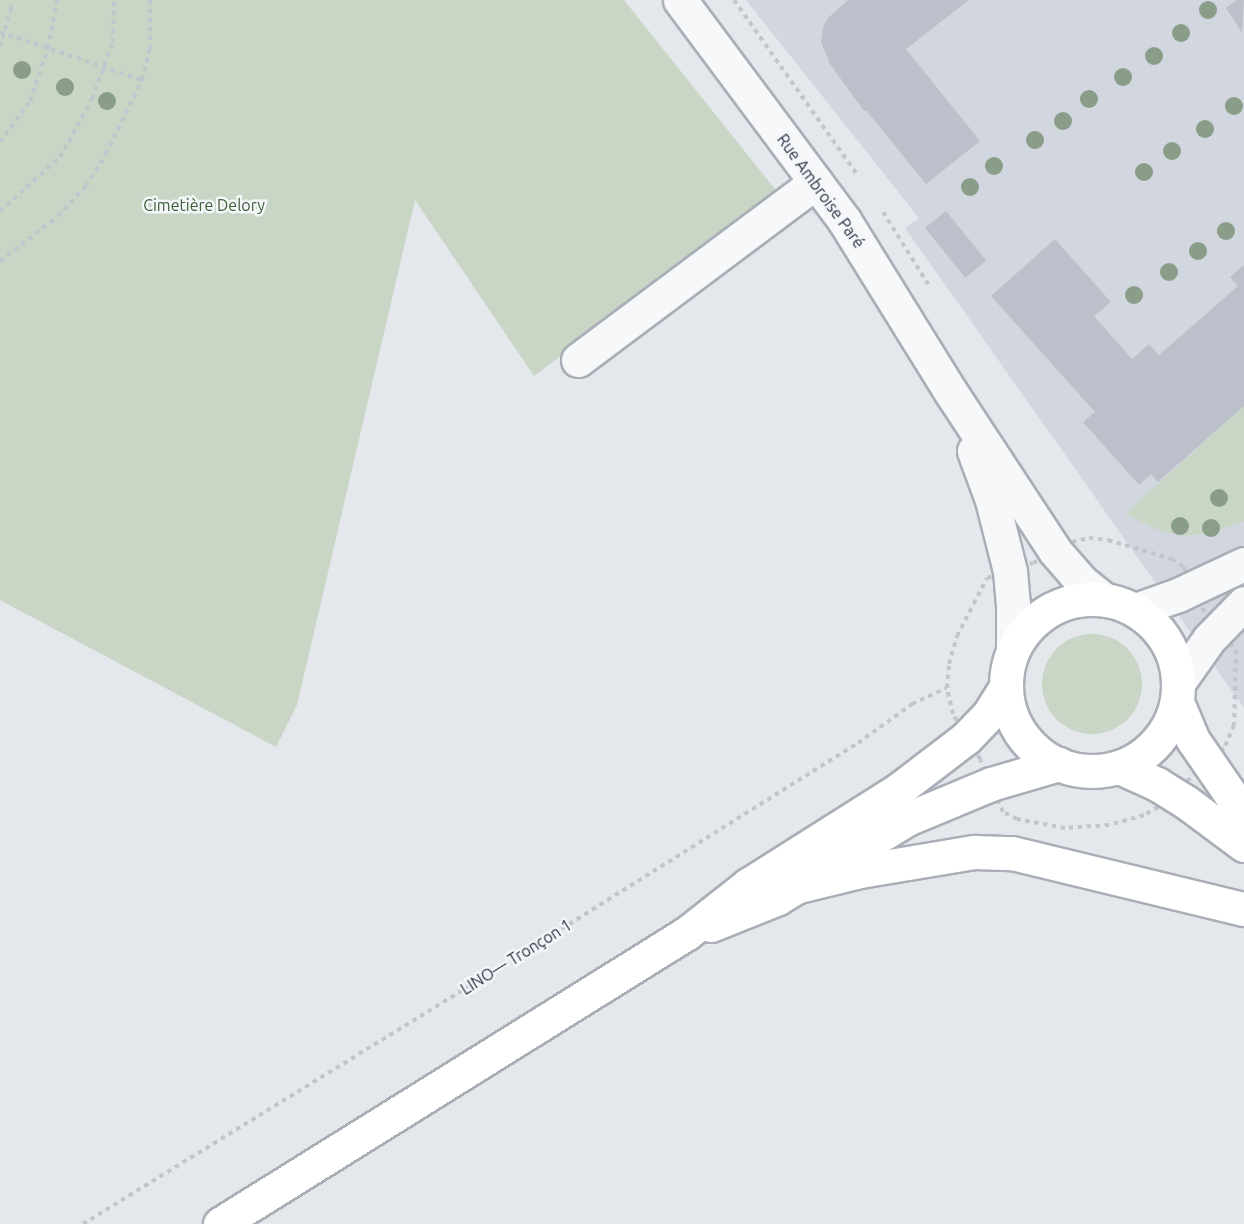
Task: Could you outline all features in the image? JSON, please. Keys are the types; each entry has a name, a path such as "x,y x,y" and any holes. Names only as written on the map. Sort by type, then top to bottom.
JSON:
{"main road":[{"path":"1178,692 1166,730 1153,746 1138,758 1119,767 1089,771 1059,764 1042,755 1021,734 1008,708 1005,688 1007,669 1013,650 1028,627 1049,609 1084,598 1103,599 1135,610 1150,620 1166,641 1174,657 1178,692 1193,740 1244,814"},
{"path":"220,1224 687,933 748,885 898,790 945,755 978,726 1005,688"},
{"path":"687,933 758,908 799,886 907,819 991,784 1059,764"},
{"path":"1119,767 1157,784 1186,802 1244,845"},
{"path":"799,886 860,871 974,852 1012,853 1244,909"}],"street":[{"name":"Rue Ambroise Paré","path":"680,0 816,182 888,287 951,391 1055,550 1081,581 1103,599"},
{"path":"578,360 816,182"},
{"name":"Rue Ambroise Paré","path":"951,391 992,500 1002,536 1012,588 1013,650"},
{"path":"1135,610 1178,595 1244,564"},
{"path":"1178,692 1209,639 1244,603"}],"path":[{"path":"0,47 11,0"},
{"path":"0,142 30,101 48,48 57,0"},
{"path":"0,211 60,157 92,99 113,42 114,0"},
{"path":"0,261 58,216 87,186 106,154 142,80 150,49 150,0"},
{"path":"2,33 142,80"},
{"name":"LINO— Tronçon 1","path":"83,1224 531,948 858,742 912,704 947,688"}],"shaded area":[{"path":"746,0 1244,0 1244,708 905,228 919,218"}],"green space":[{"name":"Cimetière Delory","path":"0,0 624,0 778,193 534,376 415,200 297,705 276,747 0,600"},
{"path":"1244,406 1244,521 1209,533 1184,536 1163,532 1125,514"},
{"path":"1092,634 1111,637 1128,648 1139,665 1142,684 1139,703 1128,720 1111,731 1092,734 1073,731 1056,720 1045,703 1042,684 1045,665 1056,648 1073,637"}],"building":[{"path":"848,0 969,0 906,49 980,141 926,184 866,110 864,111 830,64 821,42 823,28 828,18"},
{"path":"1237,0 1244,0 1242,33 1226,8"},
{"path":"946,211 986,261 965,278 925,228"},
{"path":"1055,239 1111,302 1094,316 1132,359 1149,344 1159,355 1238,286 1230,277 1244,265 1244,406 1158,482 1151,474 1139,485 1083,422 1095,412 991,296"}]}
